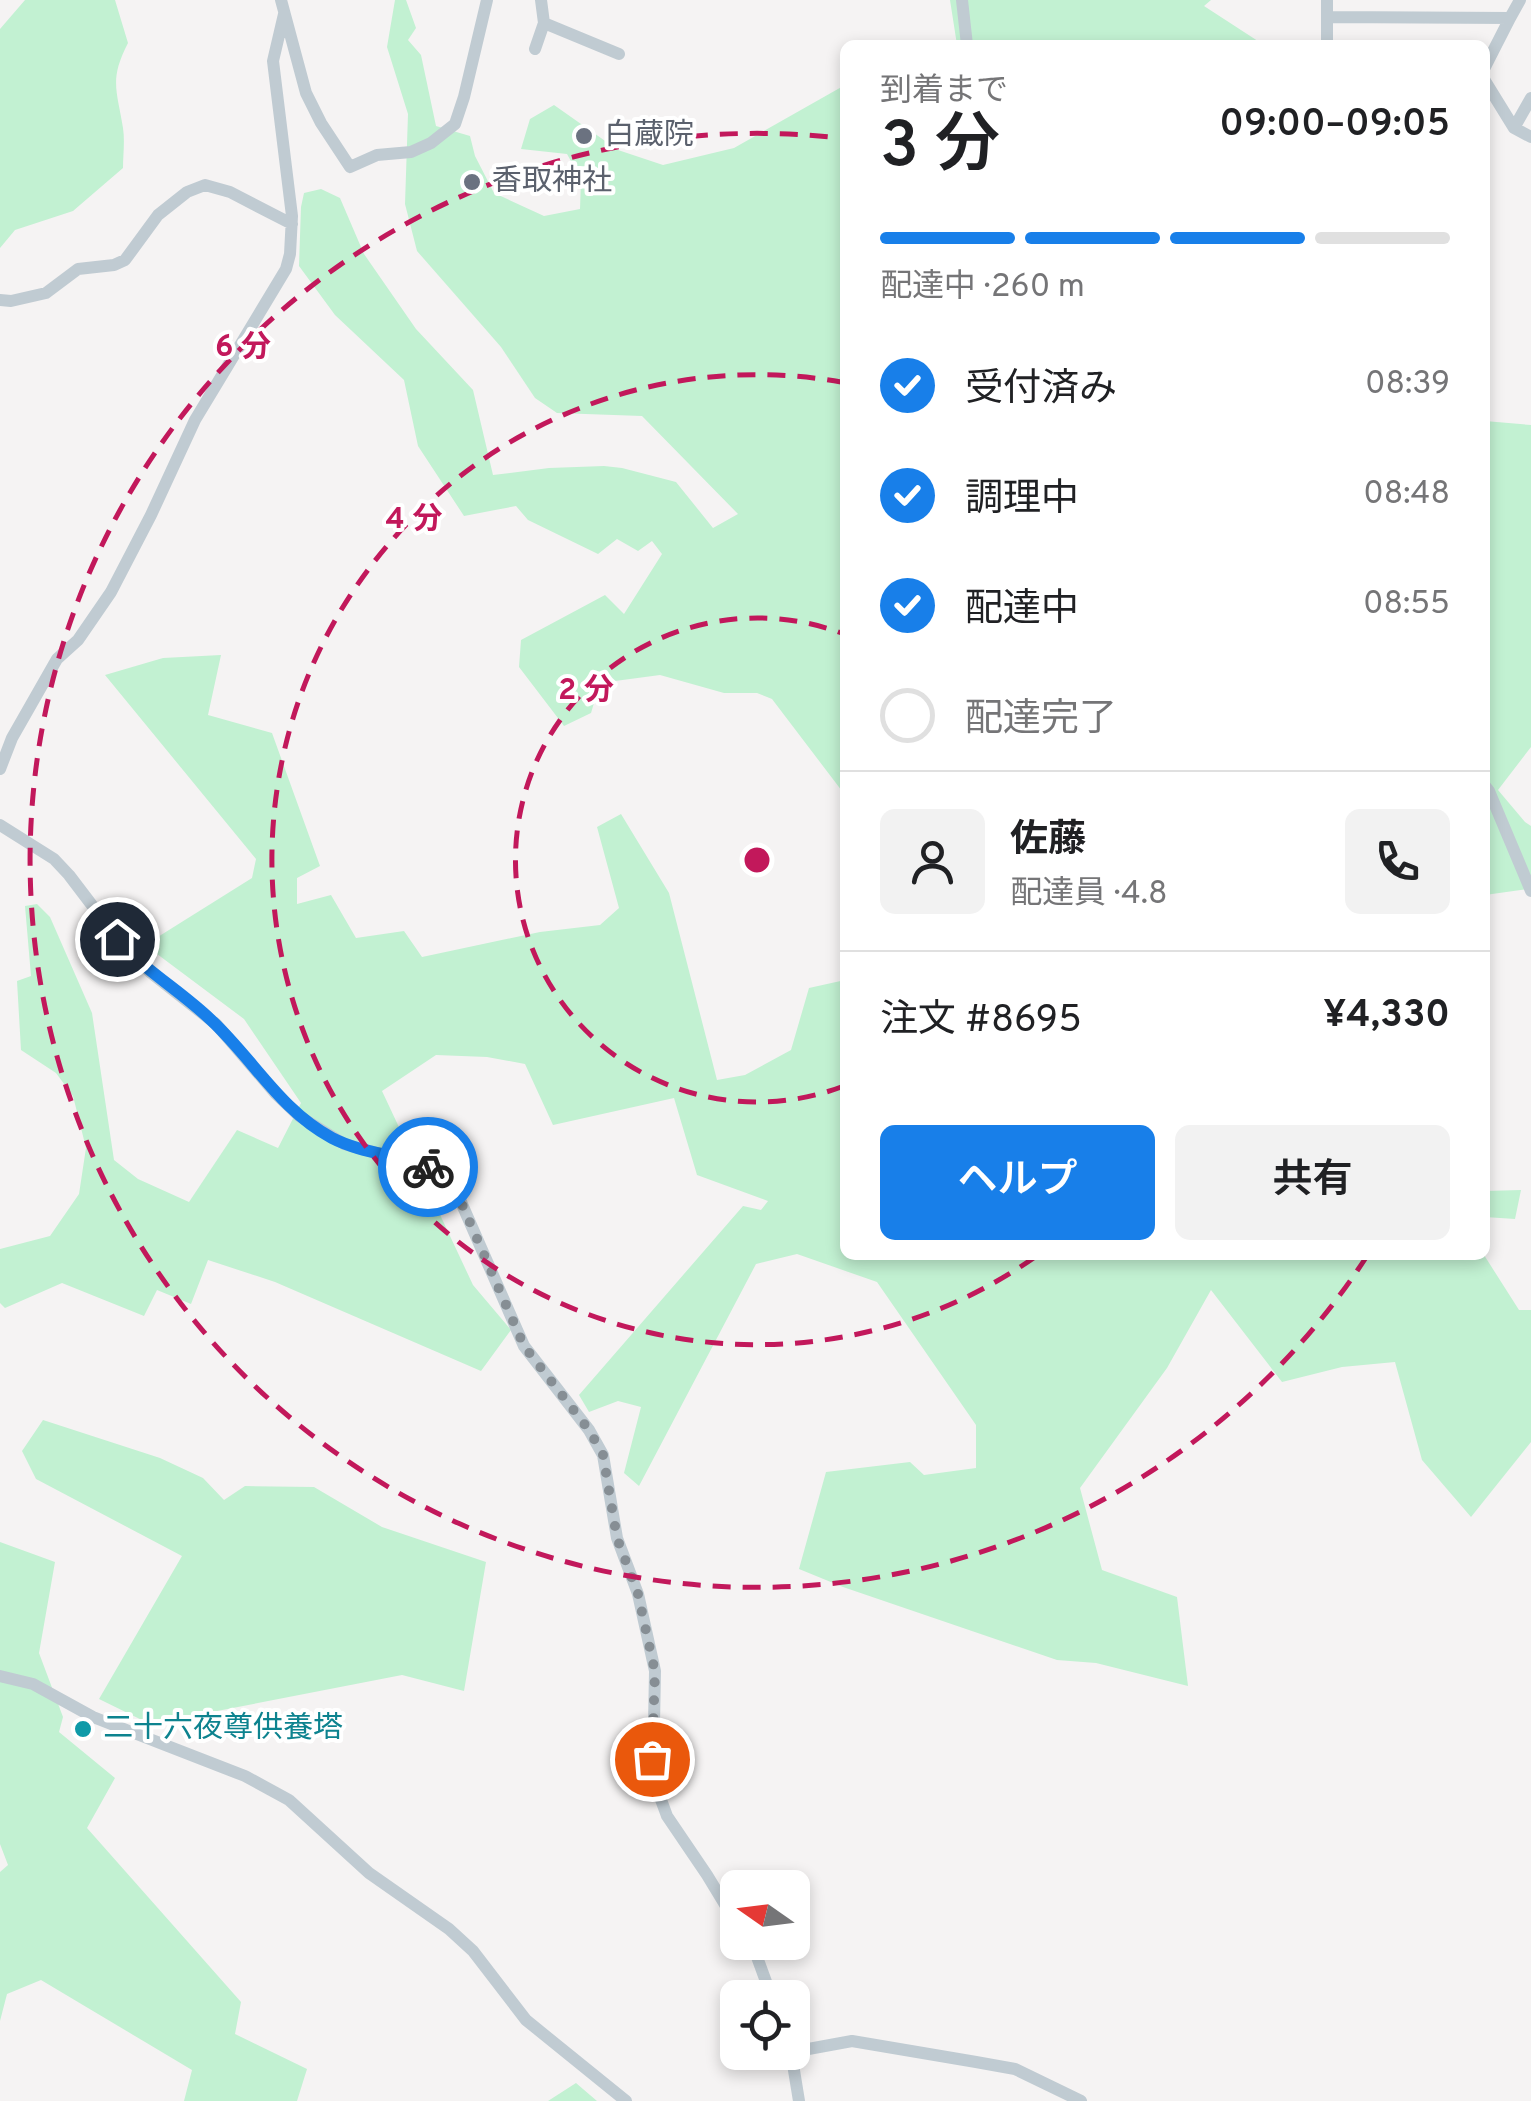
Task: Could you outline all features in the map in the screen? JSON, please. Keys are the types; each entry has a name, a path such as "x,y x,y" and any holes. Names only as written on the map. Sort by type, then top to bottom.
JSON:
{"street":[{"path":"282,7 306,93 350,167 377,155 411,152 431,143 455,124 487,0"},
{"path":"535,49 544,23 541,0"},
{"path":"962,0 966,40"},
{"path":"1327,0 1327,40"},
{"path":"1490,56 1520,0"},
{"path":"0,769 12,738 56,659 78,640 112,592 195,420 289,262 291,199 273,61 282,7"},
{"path":"1327,17 1510,18"},
{"path":"544,23 619,54"},
{"path":"1490,89 1514,128 1531,137"},
{"path":"1514,128 1531,98"},
{"path":"0,300 46,293 78,269 126,260 158,215 187,192 205,185 230,192 292,224"},
{"path":"1490,798 1531,892"},
{"path":"0,825 54,858 123,946 206,1015 298,1116 344,1144 422,1164 452,1184 524,1346 589,1430 603,1455 617,1538 638,1594 655,1672 653,1778 667,1816 720,1896"},
{"path":"0,1676 33,1684 94,1717 256,1781 289,1800 369,1874 473,1951 518,2012 626,2101"},
{"path":"810,2049 852,2041 1015,2069 1081,2101"},
{"path":"795,2070 799,2101"}],"green space":[{"path":"25,0 115,0 128,43 118,67 116,85 124,133 123,168 73,211 15,230 0,248 0,29"},
{"path":"395,0 406,0 416,28 408,40 421,55 436,126 470,136 475,156 494,193 544,216 580,209 581,179 567,154 521,149 530,119 554,105 618,150 663,165 734,148 840,88 840,788 772,699 757,693 724,693 660,675 600,683 591,713 564,726 519,667 521,640 605,595 624,614 662,554 652,541 638,551 617,539 598,554 528,520 516,506 464,516 418,446 404,380 335,315 299,266 304,193 321,189 340,198 364,254 416,329 473,390 493,475 549,468 622,468 676,482 713,528 738,514 642,416 557,413 535,398 501,347 417,251 405,204 408,114 387,47"},
{"path":"950,0 1211,0 1204,6 1256,40 956,40"},
{"path":"1490,421 1531,425 1531,747 1498,790 1531,826 1531,891 1490,894"},
{"path":"221,655 208,715 272,733 320,866 297,878 297,904 331,895 356,938 404,931 422,957 540,932 600,925 619,908 597,827 621,814 669,893 717,1080 745,1075 791,1050 809,988 840,981 840,1260 1487,1260 1519,1310 1531,1310 1531,1442 1471,1517 1422,1460 1395,1362 1342,1367 1282,1382 1211,1290 1167,1368 1080,1488 1102,1570 1177,1597 1188,1686 1096,1663 1057,1660 843,1587 799,1569 826,1472 910,1462 924,1475 976,1468 976,1425 877,1282 797,1254 756,1264 639,1486 624,1473 641,1407 618,1401 589,1412 579,1395 743,1206 761,1210 768,1201 697,1175 674,1098 553,1125 525,1064 487,1057 436,1055 382,1091 473,1285 511,1330 481,1371 275,1282 208,1260 191,1304 157,1290 144,1316 62,1283 5,1308 0,1303 0,1249 50,1236 79,1194 86,1148 73,1096 56,1073 21,1050 17,981 31,976 25,906 37,904 50,917 92,1013 114,1160 138,1179 189,1202 237,1130 278,1148 301,1103 244,1019 145,945 252,878 256,859 105,675 163,658"},
{"path":"1521,1190 1515,1219 1490,1217 1490,1191"},
{"path":"43,1420 160,1458 203,1478 224,1500 245,1486 314,1487 382,1527 486,1562 464,1691 402,1675 150,1724 99,1699 182,1556 36,1479 22,1451"},
{"path":"0,1542 55,1562 39,1653 63,1717 59,1732 115,1778 87,1828 241,2002 235,2034 307,2069 297,2101 184,2101 192,2070 41,1980 7,1994 0,2021 0,1872 8,1865 0,1844"},
{"path":"576,2083 597,2101 548,2101"}],"way so far":[{"path":"428,1167 454,1186 524,1346 589,1430 603,1455 617,1538 638,1594 655,1672 652,1759"}],"place":[{"name":"白蔵院","path":"584,136"},
{"name":"香取神社","path":"472,182"},
{"name":"二十六夜尊供養塔","path":"83,1729"}],"route":[{"path":"117,939 150,972 206,1015 288,1107 311,1126 354,1148 428,1167"}]}
